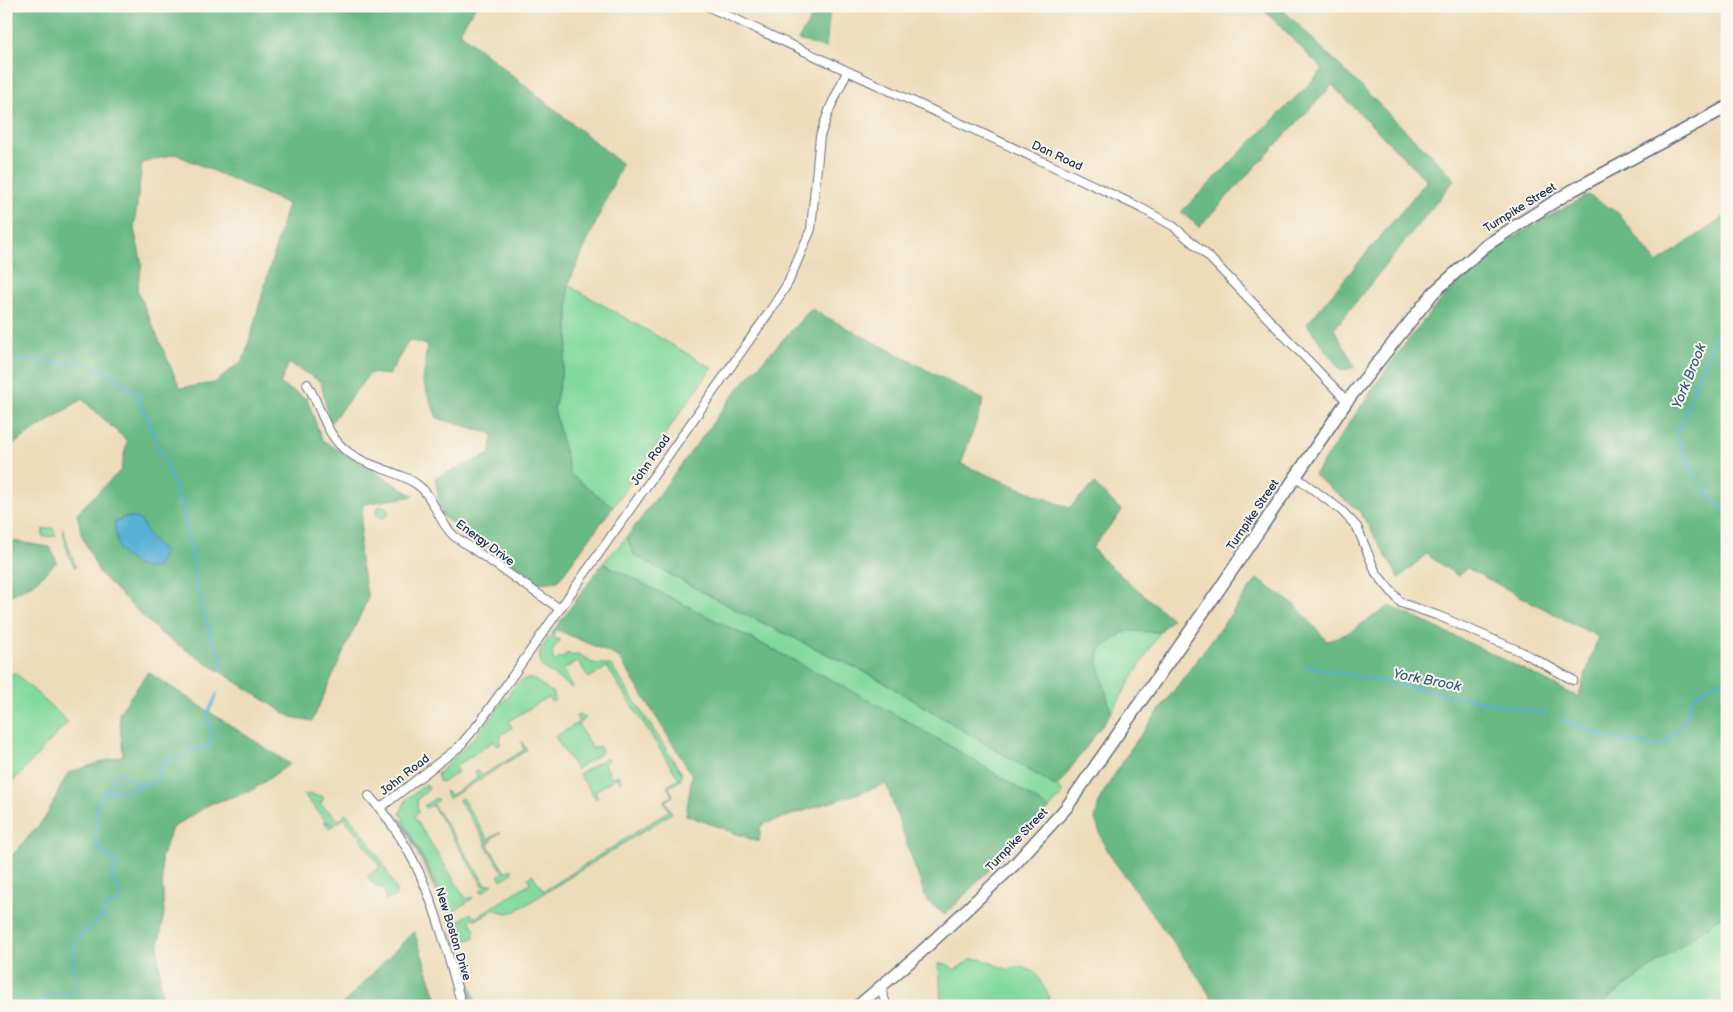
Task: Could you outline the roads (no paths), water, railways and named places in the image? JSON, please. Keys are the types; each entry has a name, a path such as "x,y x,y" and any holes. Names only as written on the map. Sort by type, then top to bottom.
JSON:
{"main road":[{"name":"Turnpike Street","path":"858,1006 939,936 1014,865 1066,808 1207,608 1347,401 1433,293 1484,247 1573,190 1727,107"}],"street":[{"name":"Dan Road","path":"707,6 1078,178 1141,208 1173,226 1207,255 1347,401"},
{"name":"John Road","path":"380,808 466,739 560,610 788,283 811,229 814,210 816,159 820,136 830,108 848,72"},
{"name":"Energy Drive","path":"307,384 318,408 342,447 366,462 417,484 425,492 443,525 454,536 560,610"},
{"path":"1295,476 1341,510 1357,527 1376,573 1401,603 1439,616 1522,652 1574,680"},
{"name":"New Boston Drive","path":"369,796 380,808 402,840 426,885 462,1006"},
{"path":"880,987 887,1006"}],"water":[{"path":"125,517 140,520 152,541 163,551 163,556 157,567 141,567 119,551 114,523"}],"waterway":[{"name":"York Brook","path":"1727,321 1715,338 1676,435 1694,474 1727,516"},
{"path":"6,359 93,364 136,392 183,506 201,605 214,642 224,663 221,669"},
{"name":"York Brook","path":"1305,666 1546,714"},
{"name":"York Brook","path":"1563,720 1613,739 1662,748 1683,724 1696,694 1727,677"},
{"path":"32,1006 38,1000 77,990 73,962 76,941 100,919 108,905 116,904 120,900 120,889 110,880 117,869 117,861 99,849 94,836 98,819 97,806 104,793 112,787 116,774 123,774 137,783 150,784 157,779 169,757 181,758 192,751 210,746 213,734 207,715 217,694"},
{"path":"107,792 116,793 140,786"}]}
